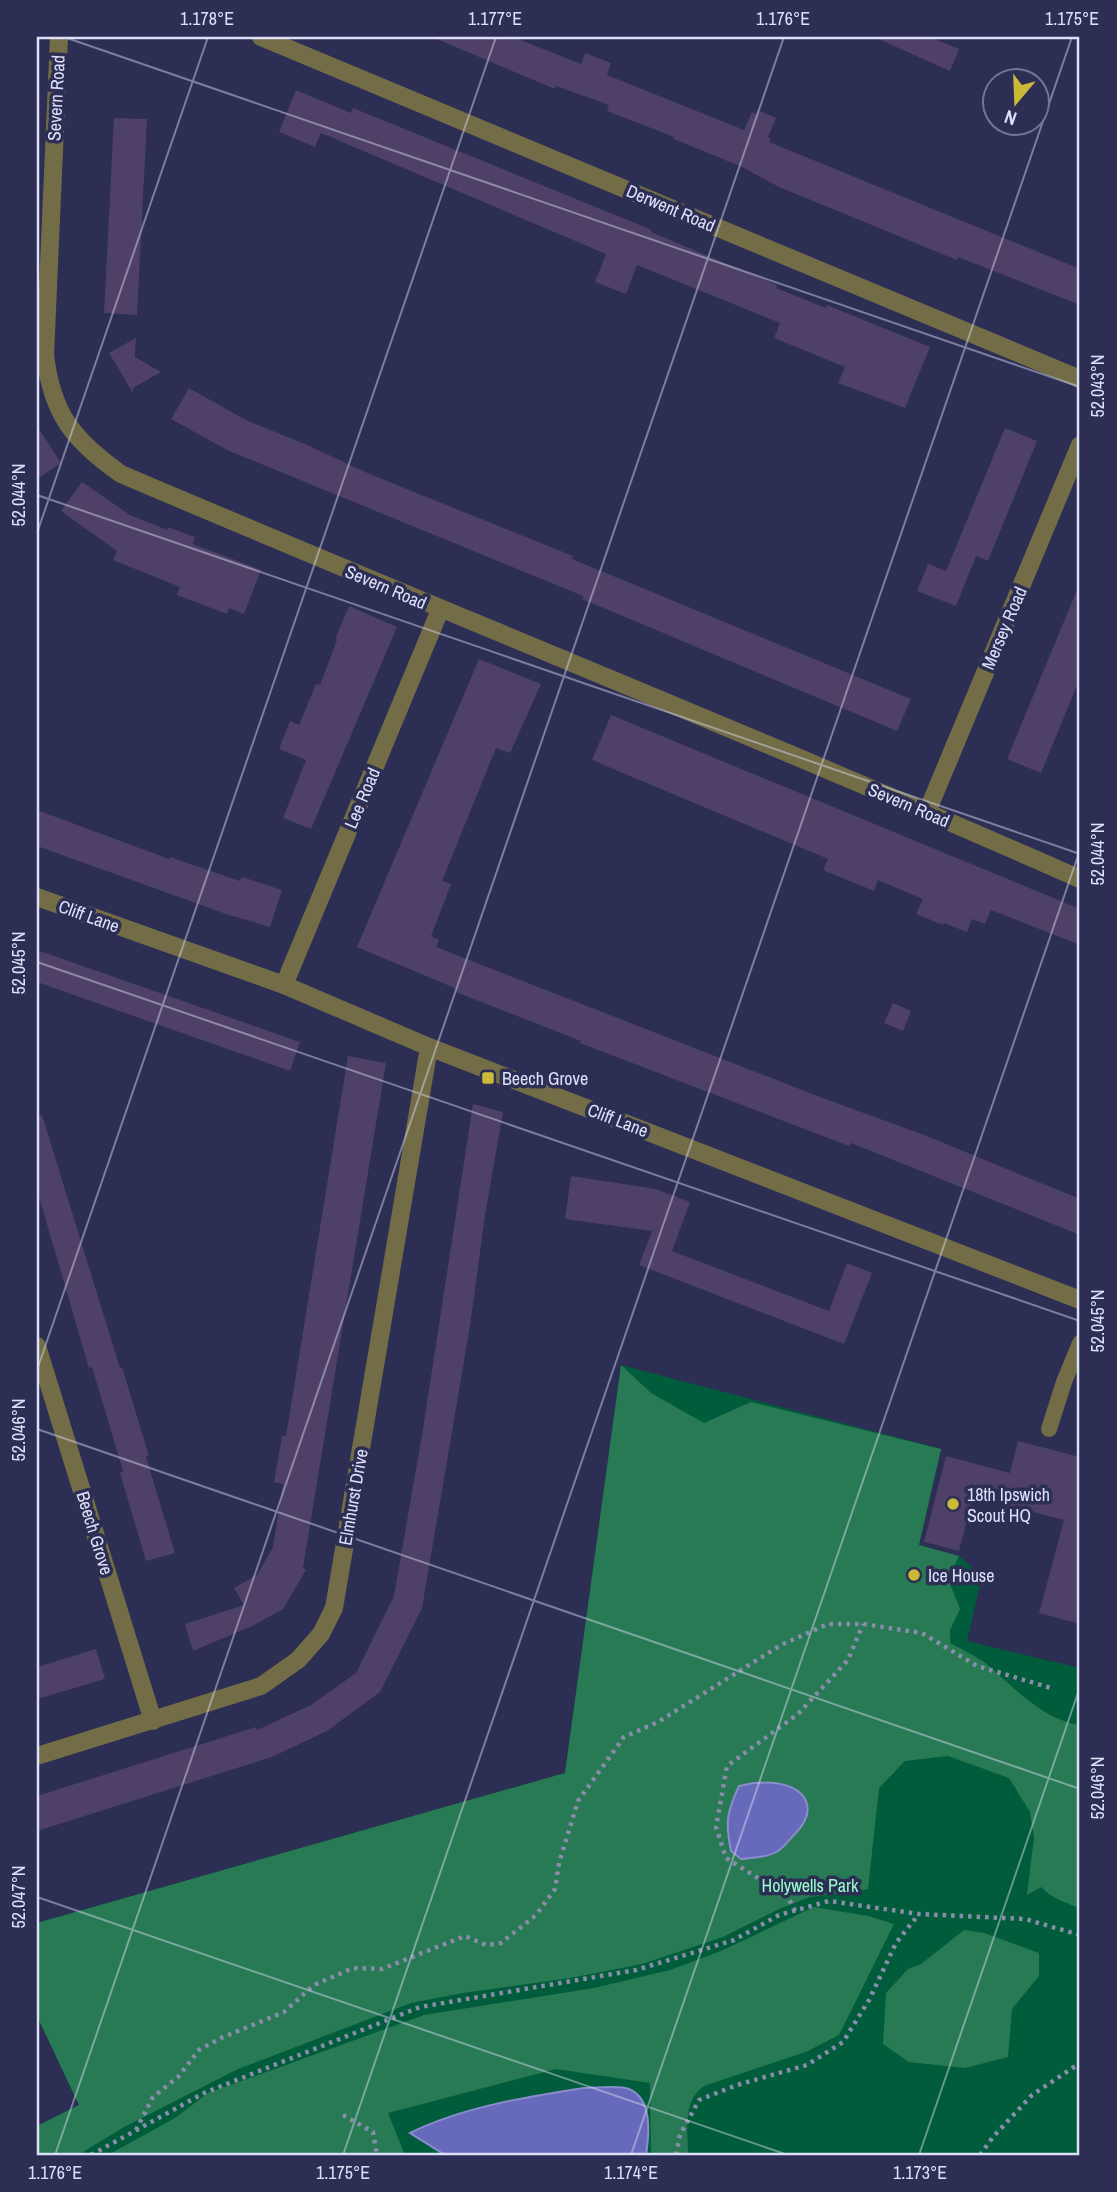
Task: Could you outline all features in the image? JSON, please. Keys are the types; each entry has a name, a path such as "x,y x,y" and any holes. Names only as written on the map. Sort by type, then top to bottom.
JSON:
{"street":[{"name":"Severn Road","path":"59,37 45,355 48,380 56,407 94,455 121,474 927,812 1080,879"},
{"name":"Derwent Road","path":"261,37 1080,379"},
{"name":"Mersey Road","path":"927,812 1080,445"},
{"name":"Lee Road","path":"284,985 440,610"},
{"name":"Cliff Lane","path":"37,897 284,985 429,1047 1080,1300"},
{"name":"Elmhurst Drive","path":"37,1756 261,1686 298,1660 321,1634 334,1608 429,1047"},
{"name":"Beech Grove","path":"37,1346 153,1721"}],"lane":[{"path":"1049,1429 1080,1343"},
{"path":"1064,1382 1080,1389"}],"path":[{"path":"136,2130 153,2096 178,2077 199,2050 284,2012 314,1985 353,1968 383,1969 465,1936 486,1945 502,1943 536,1915 555,1889 559,1863 578,1801 624,1737 658,1722 781,1645 828,1624 863,1624 922,1633 977,1666 1051,1688"},
{"path":"795,1911 788,1897 726,1858 716,1827 727,1766 806,1705 848,1660 863,1624"},
{"path":"91,2155 204,2093 420,2007 636,1970 734,1940 779,1915 829,1901 919,1914 1025,1919 1080,1935"},
{"path":"676,2155 680,2135 699,2100 737,2085 807,2065 843,2042 869,2000 896,1943 919,1914"},
{"path":"981,2155 992,2137 1032,2095 1080,2063"},
{"path":"343,2115 373,2132 377,2155"}],"green space":[{"name":"Holywells Park","path":"621,1365 941,1449 919,1545 959,1556 982,1576 967,1641 1080,1668 1080,2155 37,2155 37,2126 79,2105 37,2016 37,1923 565,1773"},
{"path":"621,1365 651,1393 704,1423 751,1402 941,1449 919,1545 959,1556 948,1579 960,1609 950,1630 950,1643 984,1662 1040,1709 1066,1722 1080,1725 1080,1906 1058,1899 1041,1887 1027,1895 1034,1838 1030,1812 1009,1778 948,1756 905,1761 879,1788 868,1889 810,1897 723,1937 642,1964 411,2003 238,2069 124,2127 78,2155 37,2155 37,2126 79,2105 37,2016 37,1923 565,1773"},
{"path":"814,1907 868,1916 894,1924 839,2035 808,2051 704,2086 697,2093 689,2108 688,2155 651,2155 650,2083 556,2069 388,2113 405,2155 108,2155 175,2118 208,2093 424,2015 594,1988 670,1970 721,1951"},
{"path":"964,1930 984,1933 1039,1953 1039,1976 1012,2009 1008,2057 965,2068 909,2062 883,2044 886,1993 908,1969 921,1964"}],"shaded area":[{"path":"775,1783 796,1790 802,1795 808,1809 801,1826 780,1849 765,1856 741,1859 731,1851 728,1817 739,1786"},
{"path":"620,2087 637,2094 648,2118 646,2155 451,2155 442,2153 410,2133 473,2110 517,2099 584,2088"}],"building":[{"path":"432,37 513,37 581,64 585,53 611,63 607,75 744,130 752,112 756,114 758,110 776,118 768,137 771,139 769,142 1080,269 1080,305 958,257 957,260 779,187 742,167 607,111 609,105 556,86 555,89"},
{"path":"874,37 930,37 959,49 950,71"},
{"path":"296,90 351,113 353,108 652,230 651,232 777,285 776,288 826,308 827,305 930,347 905,408 838,383 845,367 774,338 780,323 637,265 626,294 595,282 606,254 321,133 315,147 279,132"},
{"path":"114,118 147,119 137,315 104,313"},
{"path":"136,338 135,357 161,372 133,388 133,393 109,353"},
{"path":"189,388 246,420 372,475 573,556 572,559 911,699 897,731 582,599 583,596 227,450 171,419"},
{"path":"37,426 61,463 37,479"},
{"path":"1005,428 1037,441 988,561 976,556 956,606 917,591 928,564 946,571"},
{"path":"82,482 130,515 167,530 168,527 195,537 193,544 261,570 244,614 229,608 227,614 177,595 180,587 113,560 117,551 61,511"},
{"path":"1079,585 1080,678 1041,773 1007,759"},
{"path":"349,606 397,627 311,829 283,818 306,760 279,749 290,721 299,725 316,684 320,685"},
{"path":"479,659 541,684 510,753 496,748 442,881 451,884 431,936 439,940 436,947 924,1135 1080,1199 1080,1235 851,1143 849,1146 580,1043 581,1041 456,992 457,989 357,947"},
{"path":"611,715 1080,909 1080,945 991,910 985,924 972,919 967,932 944,923 943,925 916,914 923,899 878,880 874,891 823,870 828,859 592,760"},
{"path":"37,810 169,859 170,857 240,881 242,877 282,890 270,927 226,914 37,846"},
{"path":"37,950 300,1042 290,1071 37,982"},
{"path":"893,1003 911,1011 903,1031 884,1023"},
{"path":"348,1056 386,1063 303,1568 306,1570 283,1609 252,1626 193,1651 185,1624 244,1605 234,1588 257,1575 273,1547 283,1484 274,1482 282,1436 286,1436"},
{"path":"473,1104 503,1112 470,1326 422,1608 380,1692 327,1731 272,1757 37,1831 37,1796 256,1727 257,1730 311,1705 356,1673 394,1596 423,1429"},
{"path":"42,1115 120,1368 122,1367 175,1553 146,1561 120,1473 123,1471 92,1367 89,1368 37,1190 37,1116"},
{"path":"571,1176 656,1189 690,1202 672,1251 829,1311 847,1263 872,1273 844,1344 639,1265 652,1231 565,1219"},
{"path":"1018,1441 1080,1457 1080,1624 1039,1613 1064,1520 973,1497 959,1551 924,1542 946,1456 1010,1473"},
{"path":"96,1649 105,1679 37,1699 37,1667"}],"place":[{"name":"Beech Grove","path":"488,1078"},
{"name":"18th Ipswich Scout HQ","path":"953,1504"},
{"name":"Ice House","path":"914,1575"}]}
